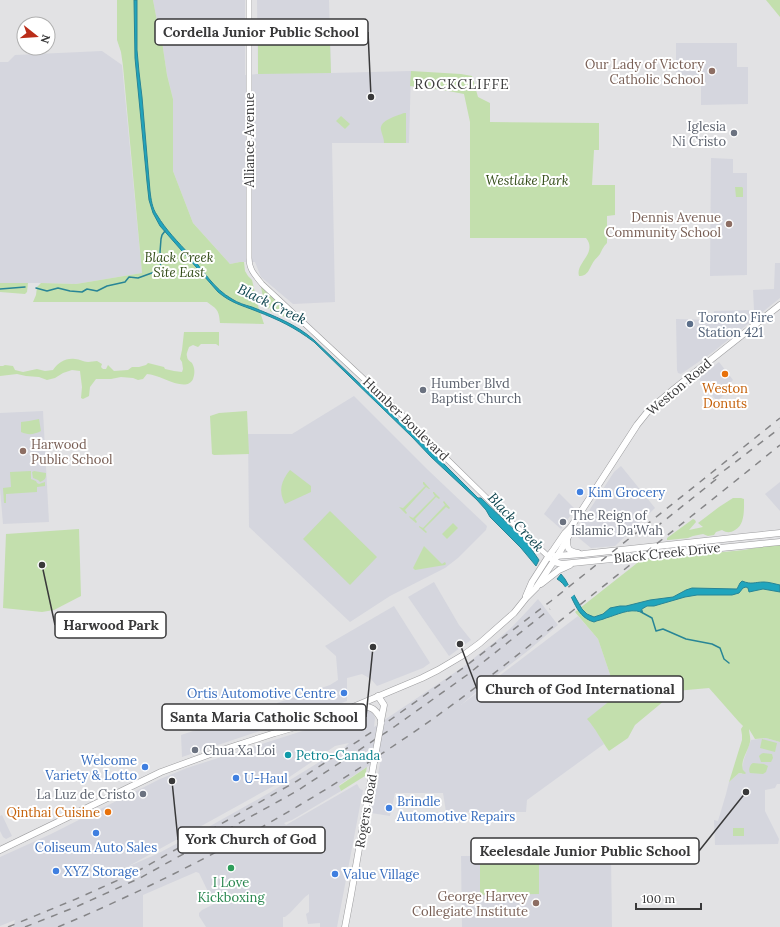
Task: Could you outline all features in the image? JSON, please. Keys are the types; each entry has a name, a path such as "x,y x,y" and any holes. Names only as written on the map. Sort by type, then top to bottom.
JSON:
{"main road":[{"name":"Weston Road","path":"526,598 532,582 553,558 554,549 571,526 637,425 649,410 674,388 780,305"},
{"name":"Weston Road","path":"0,850 161,772 359,705 438,670 465,654 520,606 536,588 568,535 571,526"},
{"name":"Black Creek Drive","path":"553,558 780,533"},
{"path":"568,535 567,543 570,551 583,554"},
{"name":"Black Creek Drive","path":"553,558 562,564 780,542"},
{"path":"536,588 558,570 583,561"},
{"name":"Rogers Road","path":"345,927 352,896 384,705 378,696"},
{"path":"359,705 374,709 381,721"}],"street":[{"name":"Alliance Avenue","path":"249,0 249,265 257,277"},
{"name":"Humber Boulevard","path":"257,277 262,284 395,408 506,517 553,558"}],"shaded area":[{"path":"153,0 245,0 245,75 258,74 257,0 329,0 331,73 411,71 409,143 332,143 335,302 293,304 261,277 255,262 230,264 193,223 173,171 173,99 167,75 160,28 157,21"},
{"name":"Our Lady of Victory Catholic School","path":"676,43 737,43 737,67 748,67 748,104 701,105 701,75 676,75"},
{"path":"102,51 122,65 142,273 76,284 0,283 0,62 8,62 15,55 56,56 56,53"},
{"name":"Dennis Avenue Community School","path":"711,158 733,159 733,173 747,173 747,275 710,276"},
{"path":"775,263 780,263 780,298 713,352 681,374 678,373 676,319 713,320 714,311 754,310 753,290 774,289"},
{"path":"719,362 733,380 728,385 731,389 717,401 698,378"},
{"path":"354,396 487,526 486,530 458,558 445,568 390,596 350,622 249,527 248,434 292,434"},
{"name":"Harwood Public School","path":"43,411 49,522 3,524 0,489 0,413"},
{"path":"621,466 655,508 615,546 591,548 574,534 614,472"},
{"path":"780,482 780,511 765,494"},
{"path":"559,493 575,509 561,529 544,514"},
{"path":"434,582 459,625 471,640 449,656 408,597"},
{"path":"538,599 558,625 461,705 578,616 598,639 617,695 588,719 604,744 527,800 526,812 446,812 443,793 395,793 390,816 371,813 381,758 339,785 341,791 292,820 284,823 286,825 357,784 360,789 363,790 337,927 320,927 320,923 308,924 306,914 309,912 309,894 290,913 283,917 283,927 206,927 199,916 199,913 214,904 199,873 196,872 143,895 143,927 13,927 15,920 0,926 0,857 51,834 160,779 187,768 349,716 350,717 365,710 371,711 374,715 374,727 463,667 513,626","holes":["349,743 343,749 212,825 157,854 127,867 288,778 335,746"]},
{"path":"394,606 430,663 423,668 377,686 371,679 362,674 347,678 347,701 309,715 278,724 277,703 330,685 338,680 336,656 325,646"},
{"path":"269,706 269,728 182,757 181,735"},
{"path":"766,738 780,742 780,784 777,784 775,788 765,790 765,811 779,839 778,844 715,845 714,820 718,821 729,782 739,773 742,774 744,759 751,740"},
{"path":"2,815 12,836 6,839 0,831 0,816"},
{"name":"George Harvey Collegiate Institute","path":"611,855 612,927 462,927 461,856"}],"green space":[{"name":"Black Creek Site East","path":"117,0 153,0 157,21 160,28 167,75 173,99 173,171 193,223 230,264 244,262 245,271 252,280 264,324 220,323 217,310 207,302 33,302 37,287 41,283 76,284 142,273 123,66 117,40"},
{"path":"766,0 780,0 780,17"},
{"path":"330,43 331,73 258,74 258,45"},
{"name":"Westlake Park","path":"411,71 472,76 478,97 490,103 490,122 599,123 599,150 594,150 592,185 615,185 615,215 607,216 607,243 585,275 579,276 579,271 588,253 589,243 586,238 470,238 470,122 464,94 410,86"},
{"path":"406,113 406,143 384,143 381,130 383,124 389,119"},
{"path":"341,116 350,124 345,129 336,121"},
{"path":"735,187 742,187 743,197 736,197"},
{"path":"0,283 28,283 27,292 25,294 0,292"},
{"path":"261,287 279,303 277,306 271,306 268,309 264,302"},
{"path":"280,304 287,312 285,317 270,311 271,307 276,307"},
{"path":"184,332 219,332 219,346 216,344 201,344 198,347 193,345 189,347 187,357 193,365 194,373 193,379 190,383 185,385 147,374 143,379 138,380 121,377 96,379 90,387 89,396 83,399 81,398 82,387 80,371 72,370 47,380 39,377 17,374 0,376 0,366 13,366 15,370 23,372 37,369 45,371 53,370 62,361 68,359 77,359 86,362 97,361 102,364 101,367 103,369 106,369 108,365 114,371 128,370 132,367 139,367 148,363 164,367 165,369 182,372 182,362 180,359"},
{"path":"247,411 249,454 212,454 210,416 219,413"},
{"path":"39,419 41,431 31,434 21,432 21,422"},
{"path":"290,470 311,486 311,492 285,504 281,490 284,478"},
{"path":"31,471 31,479 39,484 45,482 45,486 37,487 37,492 6,494 6,503 4,503 3,488 11,487 10,472"},
{"path":"32,472 46,473 45,479 40,482 33,478"},
{"path":"423,482 430,489 426,487 405,510 407,513 406,514 399,507 403,508 425,486"},
{"path":"433,492 440,498 439,499 436,497 415,519 417,522 416,523 409,516 413,518 435,496"},
{"path":"733,498 744,499 744,512 741,524 732,532 725,532 722,530 716,532 714,535 708,536 703,534 688,538 667,540 667,538 693,519 696,522 689,530 703,527 698,523"},
{"path":"444,501 450,508 449,509 446,507 424,529 427,532 426,533 419,526 423,528 445,505 443,502"},
{"path":"330,511 377,557 350,585 303,539"},
{"path":"453,523 458,528 447,539 442,534"},
{"path":"79,529 81,596 54,610 42,612 3,608 6,534"},
{"path":"780,545 780,742 766,738 755,739 749,729 750,742 742,767 746,773 739,773 729,782 742,740 741,729 743,726 709,688 676,691 635,725 628,738 609,751 587,719 617,695 598,639 575,612 641,560"},
{"path":"424,546 442,564 445,562 446,564 415,570 413,568"},
{"path":"762,739 777,743 775,752 760,748"},
{"path":"763,753 772,754 773,758 771,762 761,762 759,756"},
{"path":"753,763 768,766 766,772 763,774 750,773 749,770"},
{"path":"367,767 365,776 341,791 339,786"},
{"path":"733,828 744,828 744,836 733,836"},
{"path":"539,861 539,894 480,895 480,862"}],"water":[{"path":"134,0 137,0 137,50 151,200 155,212 168,231 209,279 226,295 239,303 252,307 300,329 314,340 478,498 481,498 525,540 539,560 536,566 521,548 490,517 477,500 314,342 286,324 223,296 160,226 153,213 149,200 135,58"},
{"path":"561,574 582,609 587,614 594,617 603,614 610,608 673,597 692,588 737,589 742,581 751,583 766,582 780,585 780,592 763,589 749,592 748,588 746,587 739,593 732,595 697,595 685,597 654,606 647,606 642,609 641,611 643,611 641,612 628,611 594,622 581,614 563,583 557,579"}],"pier":[{"path":"570,584 575,594 569,599 564,588"}],"waterway":[{"path":"36,288 47,291 58,288 82,292 87,289 97,291 107,286 125,282 129,277 138,278 160,270 161,239 165,231"},
{"path":"0,289 25,287"},
{"path":"641,612 652,618 656,631 663,629 686,639 712,644 720,648 724,659 729,663"}],"railway":[{"path":"8,927 136,872 297,781 390,720 463,668 551,601 780,418"},
{"path":"713,479 780,428"},
{"path":"58,927 150,886 239,840 326,789 411,734 473,690 780,445"},
{"path":"645,536 719,477"},
{"path":"25,927 78,906 140,878 297,791 394,727 467,675 550,609"}],"place":[{"name":"Our Lady of Victory Catholic School","path":"712,71"},
{"name":"Cordella Junior Public School","path":"371,97"},
{"name":"Iglesia Ni Cristo","path":"734,133"},
{"name":"Dennis Avenue Community School","path":"729,224"},
{"name":"Toronto Fire Station 421","path":"690,324"},
{"name":"Weston Donuts","path":"725,374"},
{"name":"Humber Blvd Baptist Church","path":"423,390"},
{"name":"Harwood Public School","path":"23,451"},
{"name":"Kim Grocery","path":"580,492"},
{"name":"The Reign of Islamic Da'Wah","path":"563,522"},
{"name":"Harwood Park","path":"42,565"},
{"name":"Church of God International","path":"460,644"},
{"name":"Santa Maria Catholic School","path":"373,647"},
{"name":"Ortis Automotive Centre","path":"344,693"},
{"name":"Chua Xa Loi","path":"195,750"},
{"name":"Petro-Canada","path":"288,755"},
{"name":"Welcome Variety & Lotto","path":"145,767"},
{"name":"U-Haul","path":"236,778"},
{"name":"York Church of God","path":"172,781"},
{"name":"Keelesdale Junior Public School","path":"746,792"},
{"name":"La Luz de Cristo","path":"143,794"},
{"name":"Brindle Automotive Repairs","path":"389,808"},
{"name":"Qinthai Cuisine","path":"108,812"},
{"name":"Coliseum Auto Sales","path":"96,833"},
{"name":"I Love Kickboxing","path":"231,868"},
{"name":"XYZ Storage","path":"56,871"},
{"name":"Value Village","path":"335,874"},
{"name":"George Harvey Collegiate Institute","path":"536,903"}],"district":[{"name":"ROCKCLIFFE","path":"462,84"}],"water label":[{"name":"Black Creek","path":"272,304"},
{"name":"Black Creek","path":"516,522"}]}
